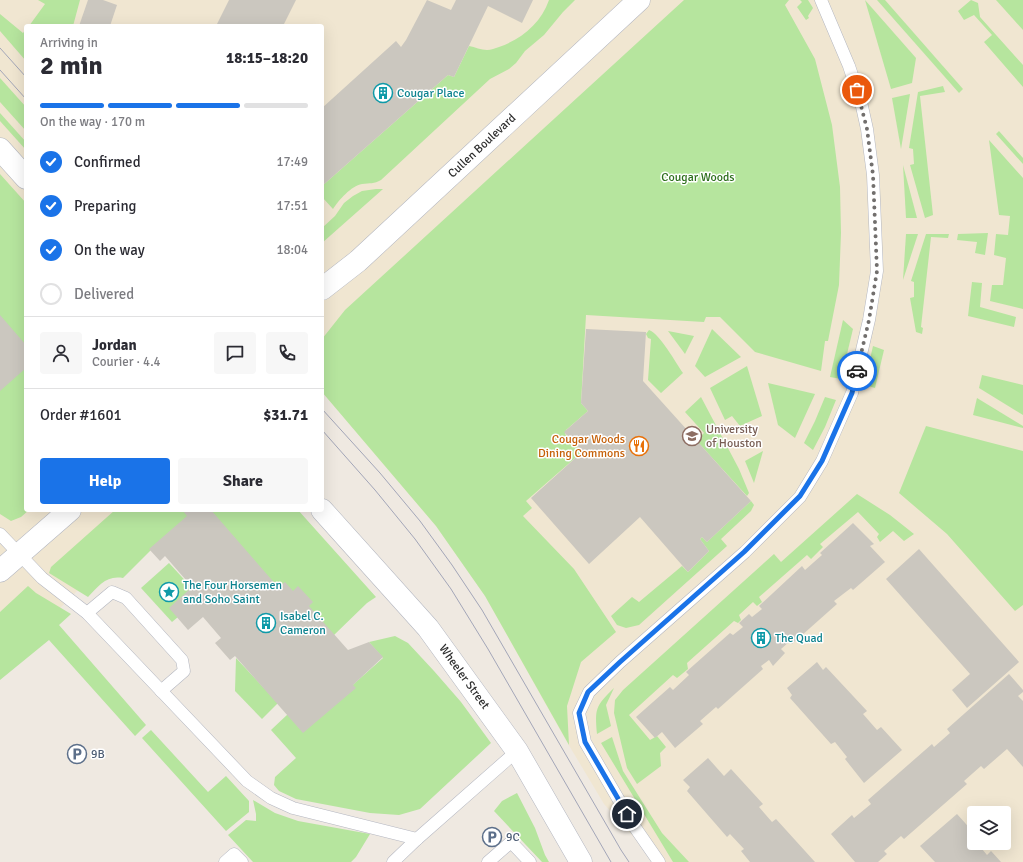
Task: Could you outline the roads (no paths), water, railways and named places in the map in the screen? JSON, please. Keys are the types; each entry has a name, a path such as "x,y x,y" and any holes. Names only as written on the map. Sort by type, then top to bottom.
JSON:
{"street":[{"name":"Cullen Boulevard","path":"324,286 358,261 639,0"},
{"path":"0,149 24,176"},
{"path":"0,571 68,512"},
{"name":"Wheeler Street","path":"324,512 428,628 517,751 581,862"}],"lane":[{"path":"659,862 634,826 585,742 579,713 588,692 744,552 800,496 822,461 852,393 869,320 877,271 873,175 867,129 861,102 850,66 821,0"},
{"path":"0,534 42,578 87,613 247,781 271,798 293,808 417,839"},
{"path":"87,613 112,592 126,598 182,660 184,671 161,691"},
{"path":"393,862 517,751"},
{"path":"488,862 511,842 530,862"},
{"path":"226,862 234,854 242,862"}],"tram line":[{"path":"0,48 24,75"},
{"path":"0,70 24,97"},
{"path":"324,411 380,473 420,521 452,565 482,610 629,862"},
{"path":"324,432 375,490 415,539 451,589 488,649 611,862"}],"place":[{"name":"Cougar Place","path":"383,93"},
{"name":"University of Houston","path":"692,436"},
{"name":"Cougar Woods Dining Commons","path":"639,446"},
{"name":"The Four Horsemen and Soho Saint","path":"169,592"},
{"name":"Isabel C. Cameron","path":"266,623"},
{"name":"The Quad","path":"761,638"},
{"name":"9B","path":"77,754"},
{"name":"9C","path":"492,837"}],"park label":[{"name":"Cougar Woods","path":"698,177"}]}
